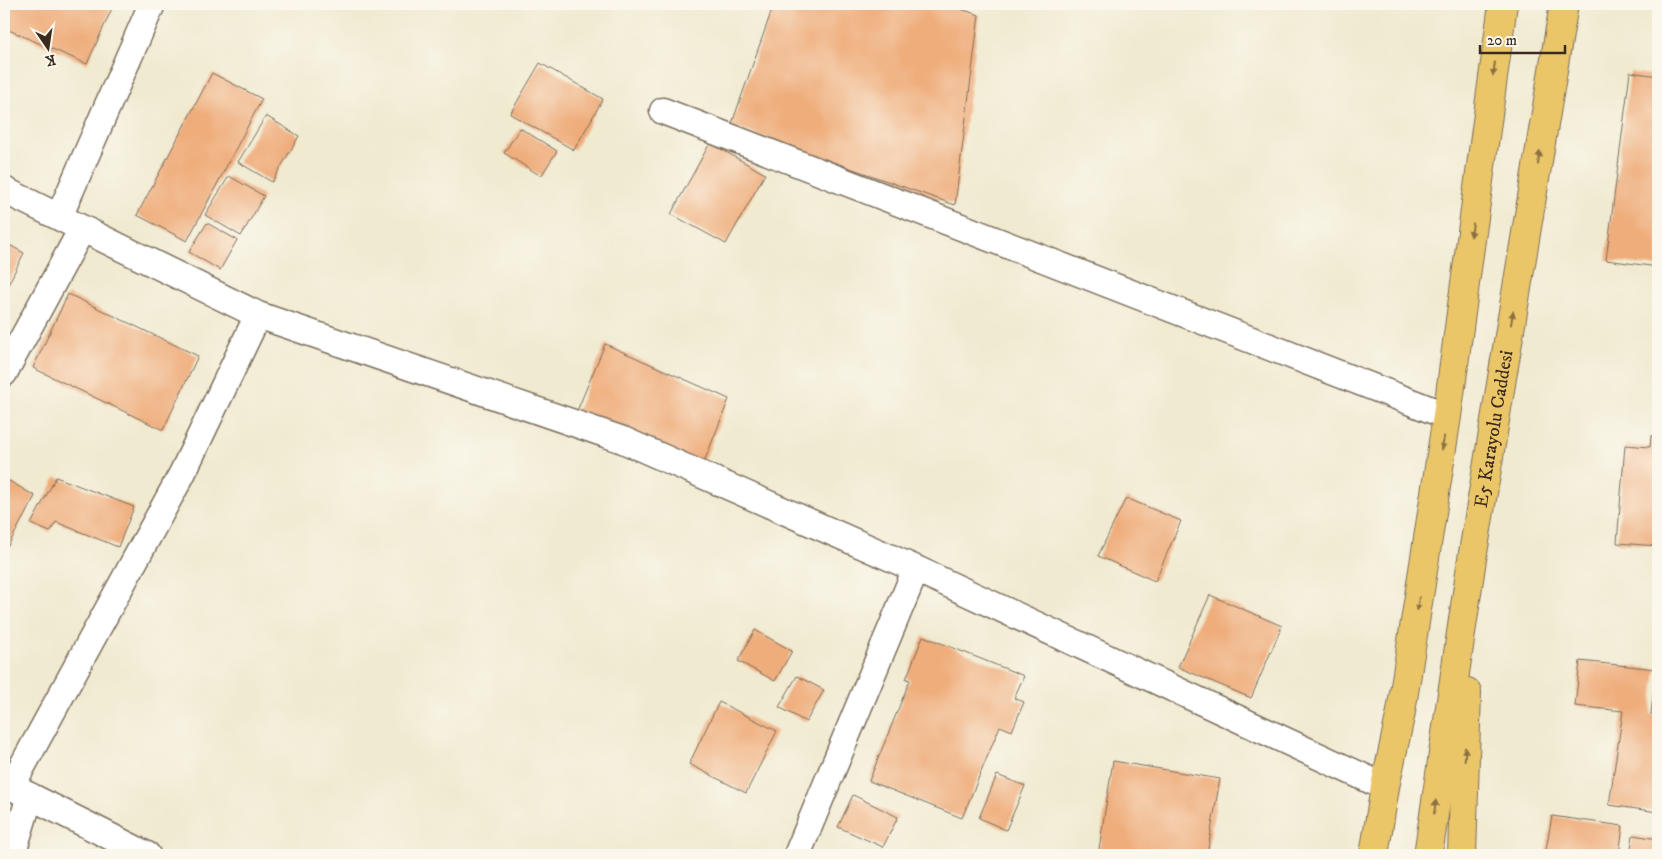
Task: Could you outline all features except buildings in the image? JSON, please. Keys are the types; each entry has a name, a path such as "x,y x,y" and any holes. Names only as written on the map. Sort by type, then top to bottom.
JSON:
{"highway":[{"path":"1369,855 1400,712 1447,416 1504,4"},
{"name":"E5 Karayolu Caddesi","path":"1428,855 1472,559 1564,4"},
{"path":"1462,855 1472,559"},
{"path":"1374,855 1385,787"}],"street":[{"path":"59,217 152,4"},
{"path":"663,111 1447,416"},
{"path":"4,190 258,315 623,440 916,569 1385,787"},
{"path":"5,369 82,229"},
{"path":"12,855 15,788 182,474 258,315"},
{"path":"797,855 916,569"},
{"path":"15,788 147,855"}]}
